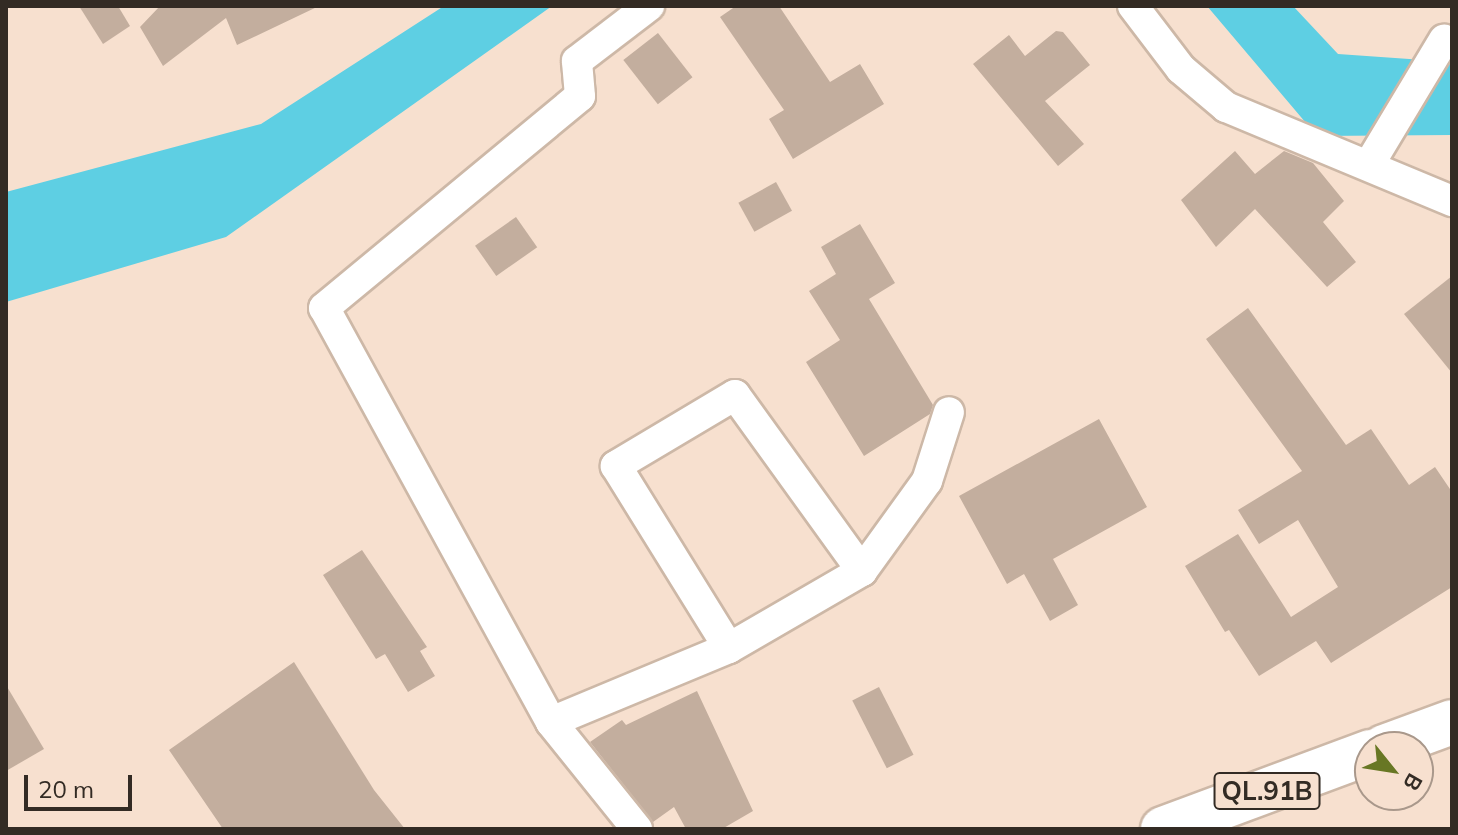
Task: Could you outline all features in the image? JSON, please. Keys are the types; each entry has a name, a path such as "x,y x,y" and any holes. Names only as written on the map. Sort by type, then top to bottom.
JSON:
{"highway":[{"path":"1428,731 1452,722"},
{"name":"QL.91B","path":"1163,829 1354,758"}],"street":[{"path":"637,829 551,722 324,308 580,96 577,61 649,6"},
{"path":"1133,6 1181,69 1226,107 1275,131 1378,151 1452,201"},
{"path":"1378,151 1444,40"},
{"path":"729,648 616,466 735,395 862,571"},
{"path":"551,722 729,648 862,571 927,481 949,412"}],"water":[{"path":"444,6 552,6 226,237 6,302 6,192 261,124"},
{"path":"1207,6 1293,6 1338,54 1452,62 1452,135 1317,136"}],"building":[{"path":"79,6 118,6 130,26 103,44"},
{"path":"160,6 319,6 237,45 226,18 163,66 140,27"},
{"path":"736,6 779,6 830,82 860,64 884,104 793,159 769,119 784,110 720,17"},
{"path":"1056,31 1063,32 1090,65 1045,101 1084,144 1058,166 973,64 1009,35 1025,56"},
{"path":"658,33 692,77 658,104 623,60"},
{"path":"1235,151 1255,174 1284,151 1313,163 1344,201 1323,222 1356,262 1327,287 1255,209 1216,247 1181,200"},
{"path":"776,182 792,211 754,232 738,203"},
{"path":"516,217 537,247 496,276 475,246"},
{"path":"860,224 895,283 869,299 933,405 930,414 864,456 806,362 840,340 809,291 836,274 821,247"},
{"path":"1452,276 1452,373 1404,314"},
{"path":"1248,308 1346,445 1371,429 1409,485 1435,467 1452,492 1452,587 1331,663 1316,641 1259,676 1229,630 1225,632 1185,566 1238,534 1291,617 1338,587 1298,520 1259,544 1238,510 1302,471 1206,339"},
{"path":"1099,419 1147,507 1053,559 1078,605 1050,621 1024,574 1007,584 959,496"},
{"path":"362,550 427,647 420,651 435,676 408,692 385,654 376,659 323,575"},
{"path":"294,662 374,790 405,829 223,829 169,750"},
{"path":"6,685 44,749 6,771"},
{"path":"879,687 914,755 887,768 852,701"},
{"path":"697,691 753,811 722,829 686,829 674,807 653,822 590,742 622,720 626,725"}]}
